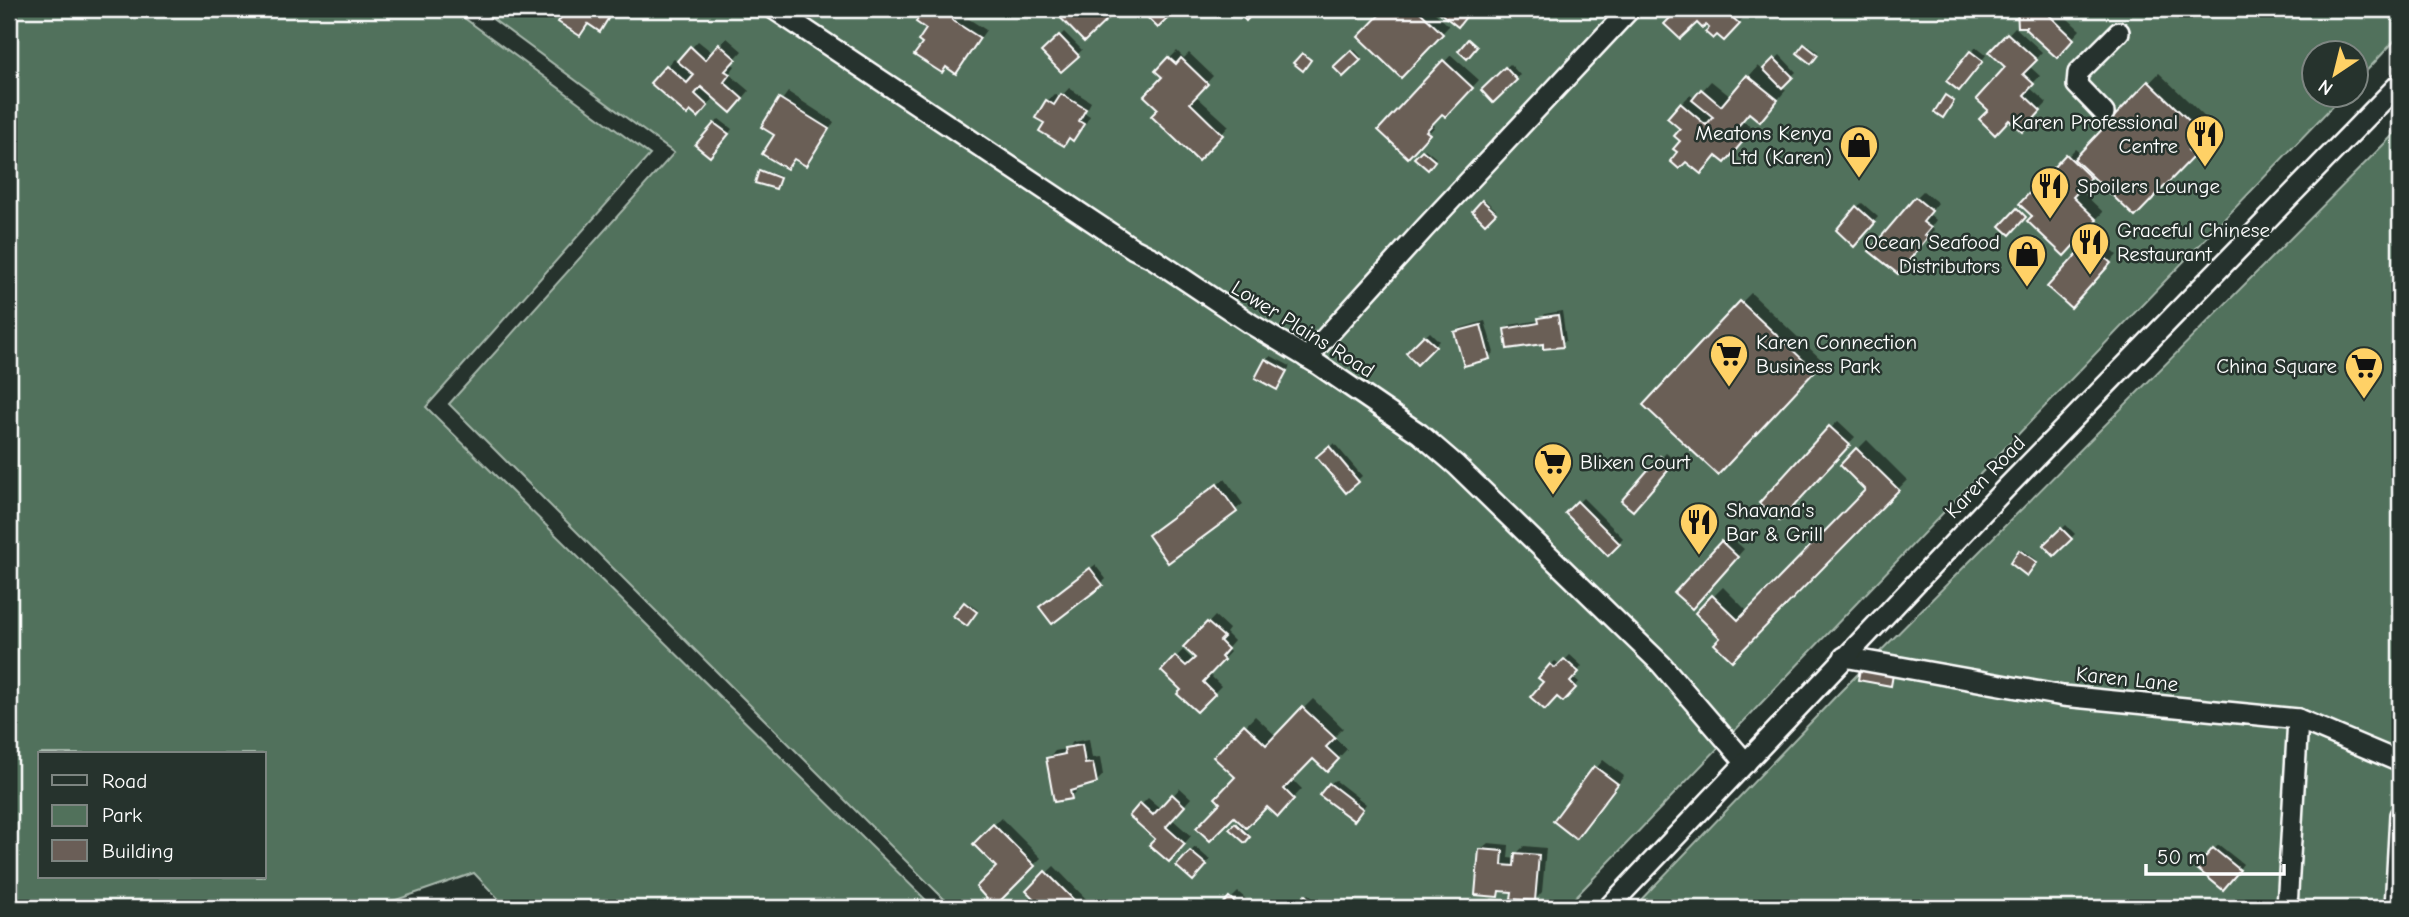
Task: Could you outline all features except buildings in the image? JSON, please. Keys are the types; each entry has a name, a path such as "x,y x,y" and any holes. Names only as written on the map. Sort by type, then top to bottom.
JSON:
{"street":[{"name":"Lower Plains Road","path":"774,9 1134,248 1393,414 1456,465 1661,664 1746,763"},
{"path":"1307,358 1630,9"},
{"path":"2104,113 2077,85 2076,80 2078,73 2119,32"},
{"name":"Karen Road","path":"1608,908 1844,657 2400,83"},
{"name":"Karen Lane","path":"1844,657 2063,696 2298,719 2400,762"},
{"path":"2287,908 2298,719"},
{"path":"2395,908 2400,815"}],"green space":[{"path":"9,9 452,9 650,155 426,407 934,908 507,908 474,873 373,908 9,908"},
{"path":"479,9 2400,9 2400,35 2370,67 2370,38 2300,38 2300,108 2331,108 1565,908 953,908 449,404 674,153"},
{"path":"2400,128 2400,908 1633,908 1838,694"}],"place":[{"name":"Karen Professional Centre","path":"2205,168"},
{"name":"Meatons Kenya Ltd (Karen)","path":"1859,179"},
{"name":"Spoilers Lounge","path":"2050,220"},
{"name":"Graceful Chinese Restaurant","path":"2090,276"},
{"name":"Ocean Seafood Distributors","path":"2027,288"},
{"name":"Karen Connection Business Park","path":"1729,388"},
{"name":"China Square","path":"2364,400"},
{"name":"Blixen Court","path":"1553,496"},
{"name":"Shavana's Bar & Grill","path":"1699,556"}]}
